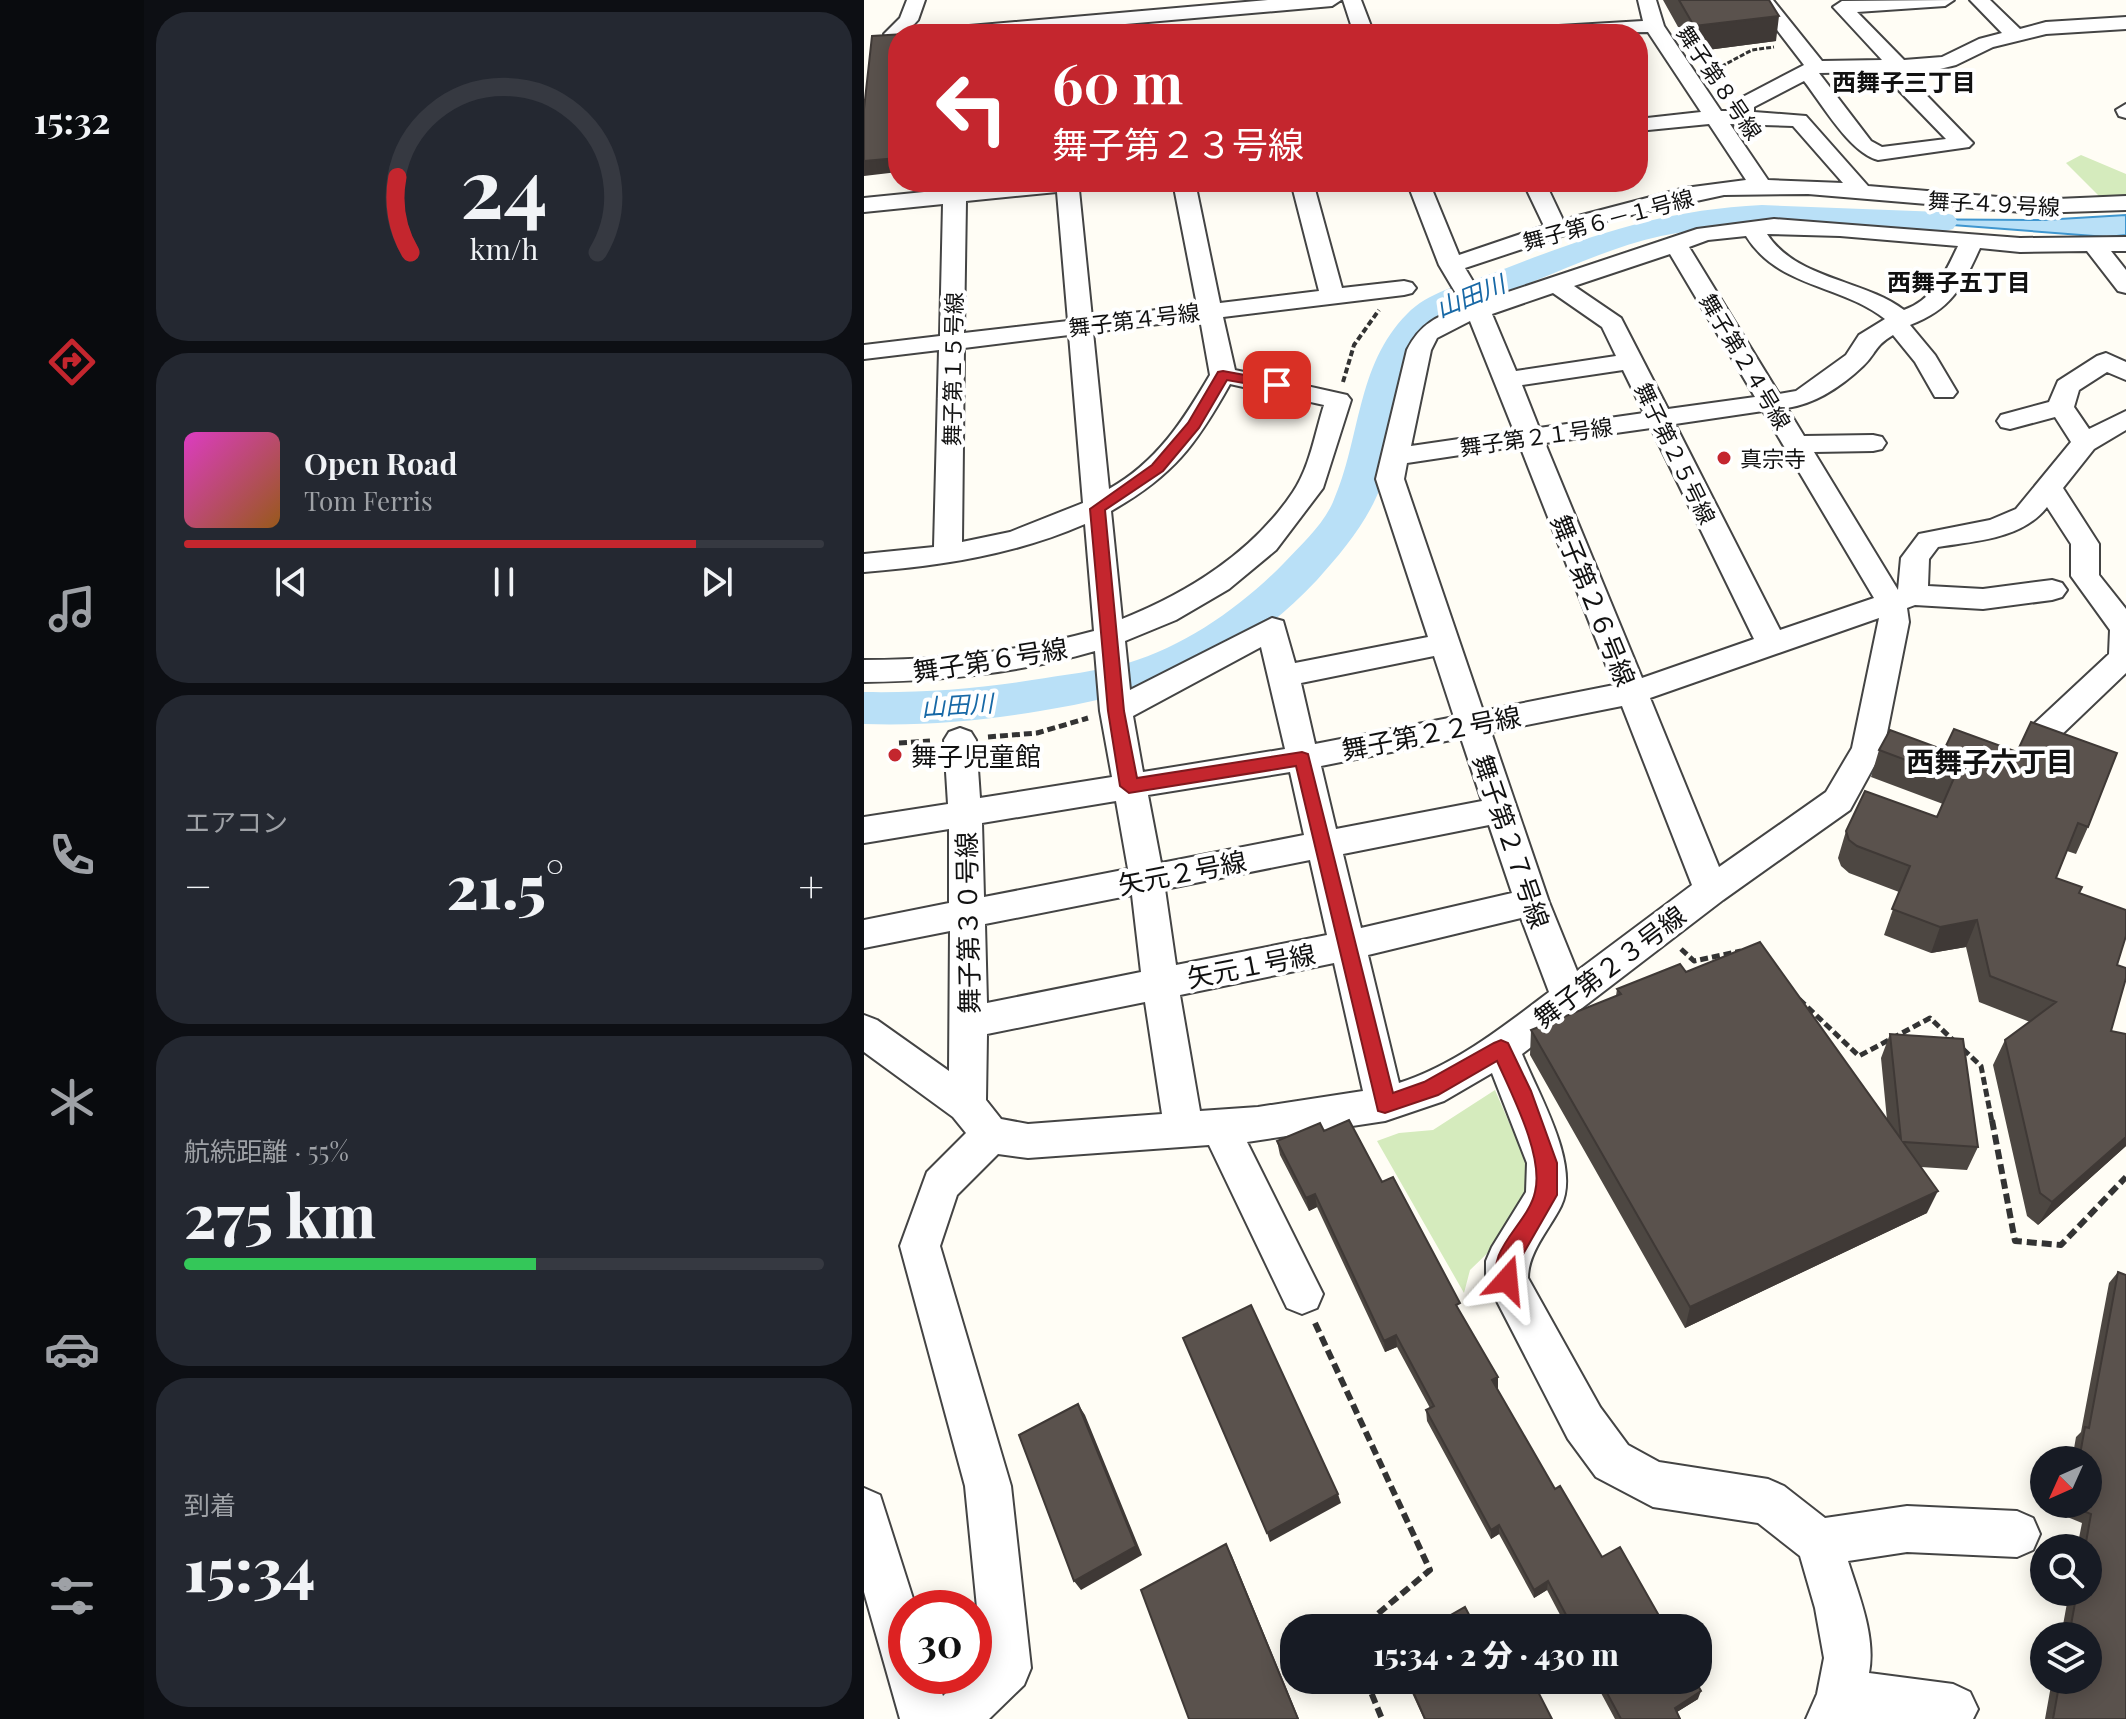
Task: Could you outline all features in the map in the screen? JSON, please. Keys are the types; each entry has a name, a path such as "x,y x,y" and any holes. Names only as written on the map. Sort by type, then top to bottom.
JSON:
{"street":[{"path":"904,24 909,20 916,0"},
{"path":"1119,24 1141,8 1332,0"},
{"path":"1352,0 1360,24"},
{"name":"舞子第８号線","path":"1647,0 1654,26 1761,186"},
{"path":"1763,0 1797,43 1864,145 1878,154 1962,143 1842,7 1945,4"},
{"path":"1979,0 2016,36"},
{"path":"1743,117 1744,104 1812,69 1932,65 1971,42 2063,25 2126,23"},
{"path":"1648,26 1654,26"},
{"path":"1648,124 1713,117 1799,120 1863,193"},
{"path":"1891,153 1946,202"},
{"name":"舞子第６－１号線","path":"1451,265 1653,203 1761,186 1863,193"},
{"path":"864,205 937,192"},
{"name":"舞子第１５号線","path":"948,555 954,192"},
{"path":"1076,192 1108,639 1116,711 1147,879 1160,983 1202,1128 1302,1294"},
{"path":"864,563 948,555 1048,530 1098,509 1158,468 1194,425 1223,375 1186,192"},
{"path":"1305,192 1332,296"},
{"name":"舞子第２６号線","path":"1422,192 1451,265 1478,310 1507,380 1711,890"},
{"path":"1539,192 1557,230"},
{"path":"1647,192 1653,203"},
{"name":"舞子４９号線","path":"1863,193 2051,208 2126,203"},
{"path":"1478,310 1705,234 1774,226 2020,245 2126,244"},
{"path":"1753,229 1766,250 1808,277 1877,301 1898,321 1944,392"},
{"name":"舞子第２１号線","path":"1396,456 1803,398 1855,360 1868,340 1898,321 1925,311 1938,300 1951,285 1973,240"},
{"name":"舞子第２４号線","path":"1675,243 1796,444 1902,598"},
{"path":"2095,246 2126,286"},
{"name":"舞子第２５号線","path":"1556,284 1612,323 1772,644"},
{"name":"舞子第４号線","path":"864,352 1404,288"},
{"name":"舞子第２７号線","path":"1478,310 1450,320 1427,334 1419,350 1390,479 1500,810 1569,996"},
{"path":"1507,380 1631,361"},
{"path":"2085,443 2061,407 2067,386 2106,361 2126,372"},
{"path":"1223,375 1338,400"},
{"name":"舞子第６号線","path":"864,671 900,672 1003,661 1108,639 1156,617 1235,573 1268,543 1306,494 1338,400"},
{"path":"2010,421 2061,407"},
{"name":"舞子第２３号線","path":"864,1031 979,1120 1028,1141 1272,1122 1385,1104 1431,1089 1501,1049 1711,890 1838,801 1868,748 1894,622 1915,558 1929,540 1996,528 2026,515 2085,443 2126,419"},
{"path":"1796,444 1873,443"},
{"path":"2046,731 2124,657 2125,629 2085,576 2085,544 2048,486"},
{"path":"1902,598 1983,599 2052,590"},
{"name":"舞子第２２号線","path":"864,830 1302,758 1631,693 1902,598"},
{"path":"1116,711 1272,628 1385,1104"},
{"path":"1283,676 1445,644"},
{"name":"舞子第３０号線","path":"960,740 965,813 969,1022 979,1120"},
{"name":"矢元２号線","path":"864,934 1500,810"},
{"name":"矢元１号線","path":"969,1022 1347,946 1532,902"},
{"path":"1501,1049 1547,1163 1546,1195 1507,1261 1507,1280 1584,1423 1612,1461 1653,1484 1768,1502 1819,1542 1839,1608 1848,1658 1836,1707 1953,1709"},
{"path":"954,1719 1007,1668 988,1486 920,1246 941,1185 979,1120"},
{"path":"864,1511 888,1593"},
{"path":"1819,1542 1907,1529 2017,1534"},
{"path":"917,1694 925,1719"}],"path":[{"path":"1691,82 1752,50 1797,43"},
{"path":"1743,46 1752,50"},
{"path":"1338,400 1354,345 1361,332 1380,309 1404,288"},
{"path":"899,743 1037,733 1116,711"},
{"path":"1658,930 1694,961 1747,949"},
{"path":"1792,992 1859,1056 1930,1018 1981,1066 2015,1241 2061,1245 2126,1177"},
{"path":"1302,1294 1430,1570 1378,1614"},
{"path":"1372,1694 1382,1719"}],"green space":[{"path":"2081,155 2126,174 2126,199 2104,201 2066,163"},
{"path":"1495,1090 1524,1157 1528,1180 1523,1197 1499,1242 1470,1270 1464,1293 1377,1141 1399,1133 1433,1130"}],"water":[{"path":"2126,215 2126,235 2107,237 1874,219 2043,220"}],"building":[{"path":"1679,0 1769,0 1779,16 1694,26"},
{"path":"888,35 888,159 864,161 864,109 872,36"},
{"path":"2031,722 2117,753 2088,827 2078,823 2056,878 2082,887 2079,893 2126,910 2126,936 2117,965 2126,968 2126,978 2111,1031 2126,1034 2126,1137 2052,1202 2040,1193 2005,1040 2056,1002 1990,976 1977,920 1940,927 1892,909 1910,866 1857,846 1849,840 1846,831 1865,791 1937,817 1954,778 1879,750 1890,730 1944,750 1954,729 2017,752"},
{"path":"1760,942 1901,1139 1890,1034 1963,1039 1978,1147 1903,1142 1938,1191 1690,1307 1531,1030 1621,994 1617,989 1680,964 1686,972"},
{"path":"1349,1120 1382,1182 1393,1177 1460,1303 1456,1305 1498,1377 1492,1380 1555,1489 1560,1486 1602,1557 1620,1547 1658,1614 1566,1614 1548,1581 1534,1590 1499,1525 1491,1530 1426,1410 1434,1406 1396,1335 1384,1341 1315,1194 1306,1198 1277,1141 1320,1123 1324,1131"},
{"path":"2118,1272 2126,1275 2126,1719 2053,1719 2057,1694 2102,1694 2102,1622 2072,1622 2074,1606 2102,1606 2102,1534 2087,1534 2090,1518 2102,1518 2102,1446 2082,1446 2085,1427 2089,1428"},
{"path":"1251,1305 1338,1494 1267,1533 1183,1338"},
{"path":"1078,1404 1136,1546 1074,1581 1019,1435"},
{"path":"1226,1544 1280,1675 1280,1694 1288,1694 1298,1719 1189,1719 1141,1590"},
{"path":"1465,1607 1469,1614 1453,1614"},
{"path":"1414,1694 1539,1694 1552,1719 1425,1719"},
{"path":"1608,1694 1696,1694 1675,1708 1680,1719 1621,1719"}],"waterway":[{"name":"山田川","path":"864,708 980,703 1121,680 1182,658 1241,623 1294,578 1346,517 1362,482 1382,393 1403,340 1422,318 1450,301 1604,242 1691,221 1798,215 1941,222"}],"place":[{"name":"真宗寺","path":"1724,458"},
{"name":"舞子児童館","path":"895,755"}],"district":[{"name":"西舞子三丁目","path":"1904,81"},
{"name":"西舞子五丁目","path":"1959,281"},
{"name":"西舞子六丁目","path":"1990,760"}],"route":[{"path":"1277,385 1223,375 1194,425 1158,468 1098,509 1116,711 1129,786 1302,758 1385,1104 1431,1089 1501,1049 1520,1091 1547,1163 1546,1195 1507,1261 1507,1280"}]}
